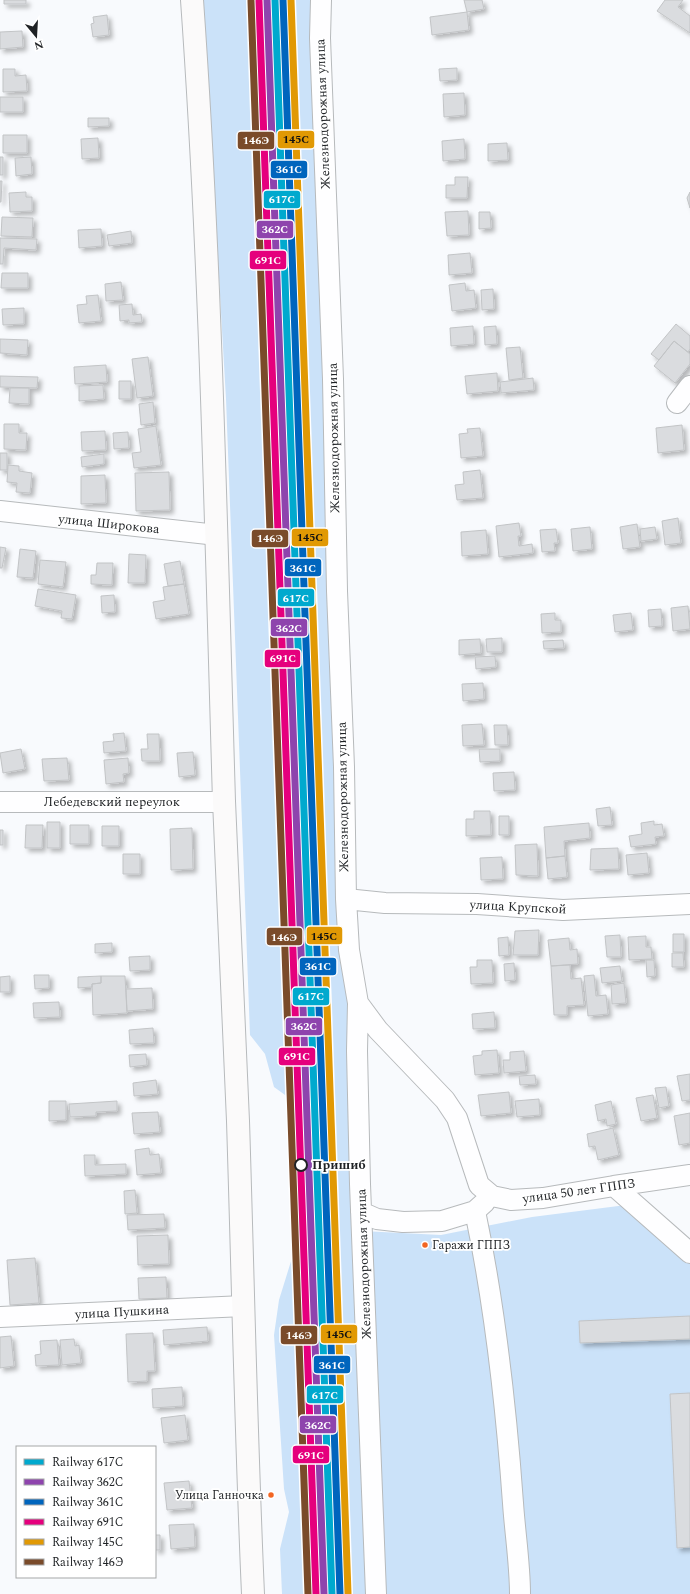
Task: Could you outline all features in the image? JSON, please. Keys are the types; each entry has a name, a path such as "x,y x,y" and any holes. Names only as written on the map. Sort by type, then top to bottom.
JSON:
{"main road":[{"path":"192,0 208,265 224,802 238,1115 246,1429 253,1594"}],"street":[{"name":"Железнодорожная улица","path":"321,0 320,38 333,379 336,591 344,767 346,899 349,950 358,1003 357,1051 376,1594"},
{"path":"677,403 690,386"},
{"name":"улица Широкова","path":"0,511 217,535"},
{"name":"Лебедевский переулок","path":"0,802 224,802"},
{"name":"улица Крупской","path":"346,899 385,903 477,904 563,910 690,904"},
{"path":"358,1003 378,1030 445,1100 458,1118 479,1185 492,1196 475,1211 442,1221 403,1222 376,1219 362,1212"},
{"name":"улица 50 лет ГППЗ","path":"492,1196 511,1200 543,1198 690,1175"},
{"path":"614,1186 690,1253"},
{"path":"475,1211 487,1270 502,1380 509,1440 520,1594"},
{"name":"улица Пушкина","path":"0,1317 244,1306"}],"shaded area":[{"path":"203,0 321,0 362,1231 441,1235 532,1217 634,1204 690,1253 690,1594 328,1594 318,1253 317,1331 327,1594 282,1594 280,1549 289,1512 284,1489 274,1335 279,1300 292,1258 296,1210 314,1210 310,1100 292,1100 274,1087 265,1054 250,1035 226,399"}],"building":[{"path":"4,0 26,0 26,4 4,4"},
{"path":"464,0 482,0 484,9 467,12"},
{"path":"665,0 683,0 678,7 690,16 690,33 657,11"},
{"path":"467,12 469,30 432,35 430,17"},
{"path":"107,15 109,35 93,37 91,24 94,23 93,17"},
{"path":"22,31 23,47 0,49 0,32"},
{"path":"457,68 457,80 440,81 439,69"},
{"path":"3,69 15,69 15,76 26,75 27,91 3,92"},
{"path":"464,93 465,115 444,117 443,94"},
{"path":"0,97 23,97 23,112 0,112"},
{"path":"88,118 109,118 109,126 88,127"},
{"path":"3,135 27,135 27,153 3,153"},
{"path":"98,138 99,158 82,159 81,139"},
{"path":"464,139 465,159 443,161 442,141"},
{"path":"507,143 508,160 488,161 488,144"},
{"path":"0,157 3,157 3,175 0,175"},
{"path":"31,157 32,174 16,176 15,158"},
{"path":"455,177 468,177 467,198 446,198 446,185 455,185"},
{"path":"0,181 2,181 1,202 0,202"},
{"path":"26,192 26,197 32,197 32,211 10,212 9,193"},
{"path":"690,192 690,208 687,198"},
{"path":"468,211 469,235 447,236 445,212"},
{"path":"479,212 490,212 491,228 479,229"},
{"path":"2,217 33,218 32,237 1,236"},
{"path":"101,229 102,246 79,248 78,230"},
{"path":"131,231 132,243 109,246 107,235"},
{"path":"0,238 37,239 36,250 4,248 3,264 0,264"},
{"path":"470,253 472,273 449,275 448,255"},
{"path":"2,273 28,273 28,288 1,288"},
{"path":"121,282 123,300 106,301 105,284"},
{"path":"465,283 466,291 474,290 476,308 452,311 449,285"},
{"path":"493,289 494,309 482,310 481,290"},
{"path":"98,295 101,321 79,323 77,305 87,304 86,296"},
{"path":"132,304 133,315 141,314 142,322 129,323 129,320 120,321 119,305"},
{"path":"24,308 24,324 3,325 2,309"},
{"path":"676,324 690,336 690,349 688,352 674,341 659,360 651,354"},
{"path":"473,326 474,344 451,346 450,328"},
{"path":"496,326 497,344 485,345 484,327"},
{"path":"0,339 28,340 27,355 0,353"},
{"path":"674,341 690,354 690,364 675,383 654,366"},
{"path":"520,347 523,378 509,380 506,348"},
{"path":"148,357 153,396 137,398 132,359"},
{"path":"106,365 107,382 75,384 74,367"},
{"path":"497,373 498,391 467,394 465,376"},
{"path":"0,376 38,377 37,388 0,387"},
{"path":"533,378 534,390 501,393 500,382"},
{"path":"119,381 131,381 131,399 119,399"},
{"path":"103,385 104,399 79,401 79,386"},
{"path":"10,388 29,388 29,404 9,403"},
{"path":"153,402 155,423 141,425 139,404"},
{"path":"4,424 19,424 19,433 27,433 26,450 4,449"},
{"path":"682,425 684,450 658,453 656,428"},
{"path":"156,426 161,465 134,468 132,453 141,452 138,429"},
{"path":"480,428 483,456 461,458 459,434 468,433 467,429"},
{"path":"105,431 106,450 82,451 81,432"},
{"path":"128,432 129,448 114,449 113,433"},
{"path":"0,453 7,453 7,470 0,470"},
{"path":"104,454 104,464 82,467 81,457"},
{"path":"8,465 19,466 19,471 32,473 30,493 16,492 17,483 7,482"},
{"path":"480,470 483,498 457,500 455,485 464,484 463,472"},
{"path":"169,472 170,510 136,511 135,473"},
{"path":"105,475 106,503 81,504 81,476"},
{"path":"678,518 681,543 665,545 662,521"},
{"path":"519,523 521,536 518,536 519,546 532,544 533,553 499,557 496,526"},
{"path":"637,524 640,547 623,549 620,527"},
{"path":"590,527 592,549 573,551 571,529"},
{"path":"655,527 657,539 641,541 640,529"},
{"path":"556,529 558,543 554,543 555,551 542,552 540,530"},
{"path":"486,530 488,554 462,556 461,532"},
{"path":"0,547 6,548 2,568 0,568"},
{"path":"20,549 36,551 33,578 17,577"},
{"path":"129,554 146,555 145,583 128,583"},
{"path":"40,560 66,562 63,587 38,584"},
{"path":"180,561 184,584 168,586 164,564"},
{"path":"97,563 113,563 112,585 91,584 91,575 96,575"},
{"path":"184,584 189,614 156,619 153,602 165,600 163,587"},
{"path":"38,589 76,595 72,619 61,618 62,611 35,606"},
{"path":"114,595 115,612 102,613 101,596"},
{"path":"688,606 690,629 673,631 671,608"},
{"path":"661,609 662,626 649,627 648,610"},
{"path":"555,613 555,620 561,620 561,632 542,633 541,614"},
{"path":"631,613 633,630 615,632 613,615"},
{"path":"502,638 502,652 487,652 486,639"},
{"path":"480,639 481,653 459,655 459,640"},
{"path":"563,640 564,648 544,649 543,641"},
{"path":"495,656 496,667 476,669 475,657"},
{"path":"483,683 484,699 463,701 462,684"},
{"path":"482,724 484,745 463,746 462,725"},
{"path":"494,725 507,725 508,745 495,745"},
{"path":"124,733 126,751 104,753 103,742 114,741 113,734"},
{"path":"147,734 159,734 160,761 142,761 141,749 148,749"},
{"path":"21,749 25,769 3,773 0,753"},
{"path":"479,749 500,749 500,761 480,762"},
{"path":"193,752 195,775 179,777 177,753"},
{"path":"67,758 69,780 44,781 42,759"},
{"path":"128,758 129,773 123,774 124,782 106,784 104,760"},
{"path":"514,772 515,790 494,791 493,773"},
{"path":"610,807 612,825 598,826 596,809"},
{"path":"474,811 490,811 491,835 466,836 466,819 474,819"},
{"path":"499,816 509,816 509,835 499,835"},
{"path":"654,821 654,825 662,824 664,836 655,837 656,844 631,847 629,836 642,834 641,823"},
{"path":"47,822 60,822 60,848 47,848"},
{"path":"589,823 590,838 564,841 565,856 546,858 544,827"},
{"path":"26,825 43,825 42,848 25,848"},
{"path":"70,825 89,825 89,844 70,844"},
{"path":"102,826 119,826 119,846 102,846"},
{"path":"192,828 193,869 171,870 170,829"},
{"path":"0,830 3,830 3,845 0,845"},
{"path":"537,844 538,876 516,875 515,845"},
{"path":"618,848 619,869 590,870 591,849"},
{"path":"647,853 649,873 628,875 626,855"},
{"path":"123,854 140,854 140,874 123,874"},
{"path":"565,856 567,877 548,879 546,858"},
{"path":"502,857 503,879 481,880 480,858"},
{"path":"539,930 538,955 513,955 515,931"},
{"path":"673,934 684,934 684,952 673,952"},
{"path":"620,935 621,957 607,957 605,936"},
{"path":"646,936 646,947 651,947 652,959 629,960 628,937"},
{"path":"508,937 509,955 499,956 498,938"},
{"path":"569,938 570,950 577,949 578,964 551,966 548,940"},
{"path":"112,943 112,952 95,953 95,944"},
{"path":"672,953 683,953 684,967 672,967"},
{"path":"150,956 150,970 130,971 129,957"},
{"path":"477,960 492,960 493,983 471,984 470,967 477,967"},
{"path":"646,960 654,960 655,976 647,977"},
{"path":"514,963 515,980 505,981 504,964"},
{"path":"570,965 571,979 581,978 584,1005 567,1006 567,1015 554,1015 551,966"},
{"path":"620,966 622,981 602,983 600,968"},
{"path":"34,975 49,975 49,988 35,989"},
{"path":"594,975 596,996 606,995 608,1014 588,1016 584,976"},
{"path":"10,976 10,992 0,992 0,977"},
{"path":"101,976 125,976 127,1013 93,1015 92,984 101,983"},
{"path":"101,976 101,983 92,984 92,987 78,988 78,977"},
{"path":"624,983 626,1003 612,1004 611,985"},
{"path":"152,988 153,1009 127,1011 126,989"},
{"path":"59,1002 60,1017 34,1018 33,1003"},
{"path":"494,1012 495,1028 473,1029 472,1014"},
{"path":"153,1028 154,1043 130,1044 129,1030"},
{"path":"497,1050 499,1073 475,1075 473,1056 482,1055 482,1051"},
{"path":"524,1051 526,1071 504,1073 503,1060 510,1060 510,1052"},
{"path":"146,1054 147,1065 130,1067 129,1055"},
{"path":"690,1074 690,1100 682,1101 677,1076"},
{"path":"535,1075 536,1084 520,1085 519,1076"},
{"path":"156,1080 158,1094 134,1096 133,1083"},
{"path":"666,1087 669,1106 659,1108 655,1088"},
{"path":"509,1092 511,1113 481,1116 478,1095"},
{"path":"653,1095 657,1118 641,1121 636,1098"},
{"path":"539,1099 540,1115 517,1117 515,1101"},
{"path":"49,1101 66,1101 66,1120 49,1121"},
{"path":"117,1101 117,1111 96,1112 96,1116 70,1117 69,1104"},
{"path":"611,1101 616,1124 607,1126 606,1119 598,1121 595,1105"},
{"path":"158,1112 160,1132 134,1134 132,1113"},
{"path":"690,1113 690,1143 679,1145 674,1116"},
{"path":"613,1128 619,1155 598,1160 595,1146 589,1147 587,1134"},
{"path":"298,1139 307,1139 308,1184 299,1184"},
{"path":"149,1148 150,1155 159,1154 161,1173 137,1175 135,1150"},
{"path":"84,1155 95,1155 95,1165 126,1164 126,1174 85,1176"},
{"path":"135,1190 137,1213 125,1214 124,1191"},
{"path":"164,1214 165,1228 128,1230 127,1215"},
{"path":"168,1235 169,1264 138,1265 137,1236"},
{"path":"35,1258 39,1303 10,1305 7,1260"},
{"path":"166,1277 167,1298 139,1299 138,1278"},
{"path":"690,1316 690,1339 580,1343 579,1321"},
{"path":"207,1327 208,1341 164,1345 163,1330"},
{"path":"153,1333 155,1371 147,1371 147,1381 128,1382 126,1334"},
{"path":"11,1336 14,1366 0,1368 0,1337"},
{"path":"74,1339 75,1346 79,1345 81,1363 62,1365 60,1340"},
{"path":"57,1340 59,1365 36,1366 35,1355 41,1354 40,1341"},
{"path":"182,1387 183,1406 153,1408 152,1389"},
{"path":"690,1393 690,1547 677,1548 670,1394"},
{"path":"185,1415 188,1440 164,1443 161,1418"},
{"path":"189,1481 192,1508 167,1510 164,1483"},
{"path":"194,1524 195,1547 171,1549 169,1525"},
{"path":"156,1535 160,1535 160,1550 156,1550"}],"rail line":[{"name":"362С","path":"267,0 324,1594"},
{"name":"617C","path":"275,0 332,1594"},
{"name":"361С","path":"283,0 340,1594"},
{"name":"145С","path":"291,0 348,1593"},
{"name":"146Э","path":"251,1 308,1594"},
{"name":"691С","path":"259,1 316,1594"}],"place":[{"name":"Пришиб","path":"301,1165"},
{"name":"Гаражи ГППЗ","path":"425,1245"},
{"name":"Улица Ганночка","path":"271,1495"}]}
